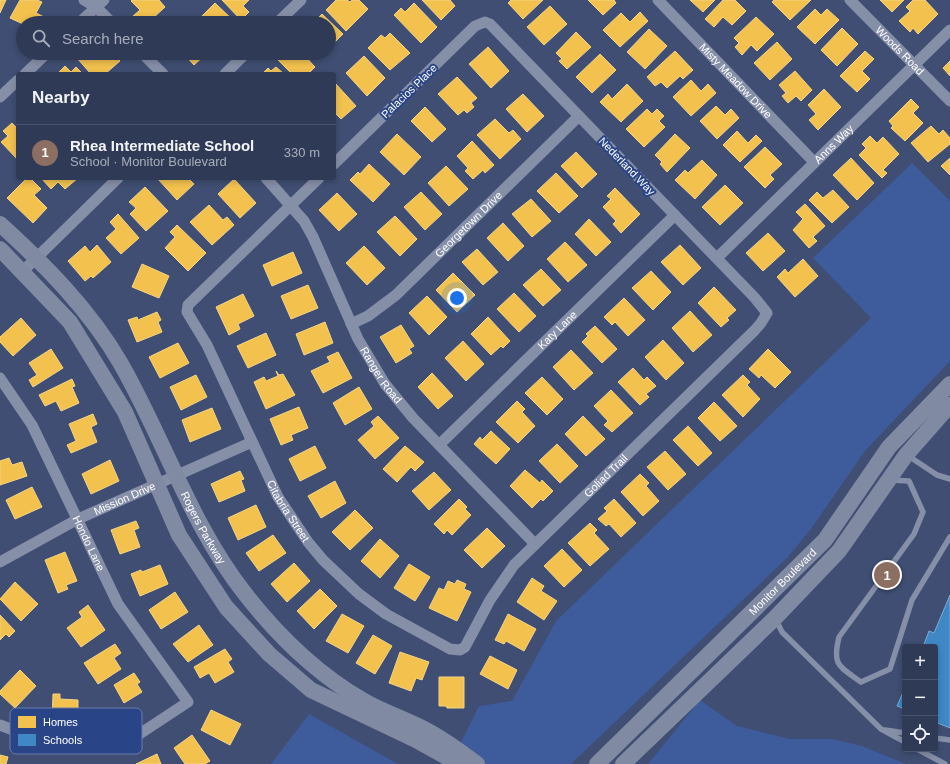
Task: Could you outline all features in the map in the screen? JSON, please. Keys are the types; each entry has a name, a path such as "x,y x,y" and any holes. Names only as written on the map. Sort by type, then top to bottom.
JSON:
{"street":[{"path":"84,0 100,4 108,16"},
{"path":"284,16 301,0"},
{"name":"Misty Meadow Drive","path":"658,0 814,162"},
{"name":"Woods Road","path":"850,0 950,101"},
{"path":"87,16 100,4"},
{"name":"Nederland Way","path":"485,22 490,24 717,258 755,298 767,313"},
{"name":"Palacios Place","path":"336,162 475,26 485,22"},
{"name":"Anns Way","path":"717,258 950,30"},
{"path":"27,72 40,60"},
{"path":"149,60 161,72"},
{"path":"227,72 239,60"},
{"path":"0,97 16,82"},
{"name":"Georgetown Drive","path":"351,324 373,313 396,295 579,116"},
{"path":"23,271 116,180"},
{"name":"Ranger Road","path":"268,180 291,206 313,237 365,353 385,384 439,445 535,544"},
{"path":"291,206 317,180"},
{"name":"Citabria Street","path":"291,206 188,304 186,308 189,317 207,344 278,498 292,521 308,542 338,575 359,594 386,614 450,649 460,650"},
{"name":"Katy Lane","path":"439,445 675,215"},
{"name":"Rogers Parkway","path":"0,224 37,258 70,295 116,356 137,394 209,542 221,562 246,596 290,645 320,672 364,701 437,736 477,764"},
{"name":"Rogers Parkway","path":"0,249 23,271 70,322 125,412 158,484 179,535 226,607 269,654 311,690 416,740 459,764"},
{"name":"Goliad Trail","path":"460,650 465,647 504,578 535,544 754,331 767,313"},
{"name":"Hondo Lane","path":"0,378 32,425 118,604 188,702 142,732"},
{"name":"Monitor Boulevard","path":"597,764 825,540 889,448 950,384"},
{"name":"Monitor Boulevard","path":"624,764 775,618 840,551 906,455 950,405"},
{"name":"Mission Drive","path":"0,562 78,519 252,442"},
{"name":"Hondo Lane","path":"0,725 10,729"}],"lane":[{"path":"906,455 937,475 950,479"},
{"path":"888,480 909,481 923,512 914,534 839,637 835,655 840,667 861,682 890,669 912,600 950,537"},
{"path":"775,618 782,632 881,729 902,740"},
{"path":"881,729 902,732"},
{"path":"938,738 950,740"},
{"path":"923,752 945,764"}],"shaded area":[{"path":"912,163 950,201 950,361 865,451 811,529 788,557 571,764 450,764 479,706 512,701 556,621 871,318 813,258"},
{"path":"700,700 737,726 790,739 832,739 862,746 906,764 648,764"},
{"path":"309,714 398,764 271,764"}],"building: Homes":[{"path":"0,0 6,0 0,13"},
{"path":"20,0 37,0 42,2 36,13 42,16 16,16 16,21 10,18"},
{"path":"159,0 165,7 155,16 133,16 140,10 131,1"},
{"path":"222,0 249,0 243,6 249,12 245,16 237,16"},
{"path":"336,0 347,0 350,2 352,0 359,0 368,9 346,31 336,20 336,16 332,16 326,10"},
{"path":"422,0 450,0 455,6 441,20"},
{"path":"511,0 543,0 523,19 508,3"},
{"path":"588,0 614,0 616,3 603,15"},
{"path":"690,0 715,0 703,12"},
{"path":"723,0 735,0 746,11 732,25 723,17 714,27 705,19"},
{"path":"774,0 811,0 790,20 772,2"},
{"path":"880,0 904,0 892,12"},
{"path":"913,0 925,0 938,14 918,34 913,28 910,32 899,21 910,11 906,7"},
{"path":"215,3 229,16 202,16"},
{"path":"414,3 437,27 421,43 394,15 401,8 405,12"},
{"path":"550,6 567,24 544,45 527,27"},
{"path":"815,9 821,15 827,9 839,20 815,44 797,27"},
{"path":"640,12 648,21 620,47 603,30 621,13 630,22"},
{"path":"756,17 774,34 757,51 751,45 742,55 735,47 739,43 734,38"},
{"path":"336,27 343,34 336,41"},
{"path":"842,28 858,44 837,66 821,50"},
{"path":"649,29 667,46 645,69 627,52"},
{"path":"576,32 591,47 567,69 559,61 562,59 556,53"},
{"path":"390,33 410,53 390,70 368,48 381,35 385,38"},
{"path":"777,42 792,59 770,80 754,63"},
{"path":"488,47 509,71 491,88 469,64"},
{"path":"675,51 693,70 683,79 680,76 667,88 661,82 655,86 647,77"},
{"path":"865,51 874,59 862,71 870,79 857,92 840,76"},
{"path":"600,54 616,70 592,93 576,77"},
{"path":"364,56 385,78 367,96 346,73"},
{"path":"79,60 120,61 107,72 89,72"},
{"path":"189,60 199,60 194,65"},
{"path":"278,60 308,60 315,67 310,72 290,72"},
{"path":"950,61 950,76 943,68"},
{"path":"65,66 71,72 59,72"},
{"path":"76,67 81,72 71,72"},
{"path":"276,67 282,72 264,72 268,68 271,71"},
{"path":"795,71 812,90 801,101 796,96 788,103 782,96 786,93 779,85"},
{"path":"457,77 477,98 471,103 474,107 467,113 464,110 458,115 438,94"},
{"path":"691,80 701,91 708,84 716,93 691,116 673,97"},
{"path":"336,84 356,106 341,119 336,114"},
{"path":"627,84 643,101 621,122 600,102 608,94 612,99"},
{"path":"824,89 841,107 818,130 809,120 816,114 808,105"},
{"path":"523,94 544,116 527,132 506,109"},
{"path":"911,99 919,107 913,113 923,123 905,141 891,128 893,126 889,121"},
{"path":"716,106 725,115 731,109 739,118 717,139 700,121"},
{"path":"425,107 446,129 432,142 411,121"},
{"path":"647,109 652,114 657,109 664,116 659,121 665,127 644,147 626,129"},
{"path":"495,119 509,133 513,130 521,139 500,159 477,135"},
{"path":"12,123 16,127 16,158 1,142 8,136 3,131"},
{"path":"931,126 939,134 943,130 950,138 950,144 928,162 911,143"},
{"path":"737,131 748,143 756,135 762,141 740,162 723,145"},
{"path":"397,134 421,157 404,175 380,152"},
{"path":"675,134 690,148 667,172 660,164 662,162 655,155"},
{"path":"870,136 877,143 883,137 899,154 883,170 887,173 882,178 859,155 866,148 862,144"},
{"path":"472,141 494,165 485,173 483,170 473,179 465,171 468,168 457,156"},
{"path":"765,147 782,164 770,175 774,179 765,188 744,167"},
{"path":"576,152 597,174 582,188 561,166"},
{"path":"851,158 874,183 857,200 833,175"},
{"path":"950,158 950,175 941,166"},
{"path":"702,160 717,175 695,199 675,180 685,170 688,173"},
{"path":"369,164 390,184 373,202 350,180 358,172 360,174"},
{"path":"446,166 468,189 449,206 428,183"},
{"path":"556,173 578,196 559,213 537,191"},
{"path":"25,180 32,180 41,189 34,195 47,208 33,223 7,198"},
{"path":"43,180 76,180 65,189 58,182 51,189"},
{"path":"159,180 190,180 194,184 177,200"},
{"path":"233,180 235,180 256,203 240,218 218,194"},
{"path":"725,185 743,203 720,225 702,207"},
{"path":"145,187 168,211 146,231 130,214 136,208 129,202"},
{"path":"615,188 640,214 621,233 613,224 616,221 603,207 611,199 607,196"},
{"path":"833,190 849,207 832,223 809,200 817,192 823,198"},
{"path":"421,192 442,214 425,230 404,207"},
{"path":"337,193 357,214 339,231 319,210"},
{"path":"531,199 551,221 532,237 512,214"},
{"path":"805,204 825,226 813,237 817,241 809,248 793,230 803,219 796,212"},
{"path":"209,205 223,220 227,217 234,225 212,245 190,222"},
{"path":"118,214 139,238 121,254 106,238 116,229 110,222"},
{"path":"395,216 417,239 400,256 377,232"},
{"path":"589,219 611,242 596,256 575,234"},
{"path":"503,223 524,246 508,261 487,238"},
{"path":"177,225 206,253 188,271 165,248 175,237 170,232"},
{"path":"768,233 785,251 763,271 746,253"},
{"path":"565,242 587,265 568,282 547,259"},
{"path":"97,245 111,262 93,278 91,276 85,281 68,261 85,246 90,252"},
{"path":"680,245 701,268 683,285 661,262"},
{"path":"364,246 385,268 367,285 346,263"},
{"path":"477,249 498,272 483,285 462,262"},
{"path":"293,252 302,273 272,286 263,265"},
{"path":"803,259 818,276 795,297 777,277 785,269 788,273"},
{"path":"142,264 169,276 159,298 132,287"},
{"path":"541,269 561,290 543,306 523,285"},
{"path":"651,271 671,292 653,310 632,288"},
{"path":"453,273 475,295 457,312 436,290"},
{"path":"308,285 318,308 291,319 281,296"},
{"path":"714,287 736,310 727,318 729,320 721,327 698,303"},
{"path":"514,293 536,316 519,332 497,309"},
{"path":"243,294 254,316 238,324 240,329 229,335 216,307"},
{"path":"427,296 447,317 429,335 409,313"},
{"path":"624,298 645,320 628,336 615,322 612,325 604,317"},
{"path":"690,311 712,335 693,352 672,328"},
{"path":"157,312 161,320 158,322 162,332 137,342 128,320 137,317 138,320"},
{"path":"488,317 510,341 503,348 501,346 491,355 471,334"},
{"path":"21,318 36,335 13,356 0,342 0,337"},
{"path":"325,322 333,343 304,355 296,334"},
{"path":"401,325 414,346 409,349 412,353 396,363 380,337"},
{"path":"595,326 617,349 602,363 582,342 588,336 586,334"},
{"path":"266,333 276,355 248,368 237,346"},
{"path":"663,340 684,363 666,380 645,357"},
{"path":"463,341 484,364 466,381 445,358"},
{"path":"178,343 189,363 160,378 149,357"},
{"path":"51,349 63,368 33,387 29,380 37,375 29,363"},
{"path":"768,349 791,372 775,388 761,375 759,378 749,369"},
{"path":"571,350 593,373 574,390 553,367"},
{"path":"338,352 352,378 323,393 311,371 330,362 327,357"},
{"path":"633,368 644,380 647,377 656,386 646,394 649,397 640,405 618,382"},
{"path":"276,371 279,375 283,374 295,395 266,409 254,382 264,377 266,381 278,376"},
{"path":"432,373 453,396 438,409 418,387"},
{"path":"196,375 207,397 181,410 170,387"},
{"path":"743,375 750,382 747,385 760,399 743,417 722,395"},
{"path":"542,377 563,399 547,415 525,393"},
{"path":"72,379 75,386 72,387 79,403 61,411 56,401 45,406 39,395"},
{"path":"359,387 372,409 345,425 333,403"},
{"path":"611,390 633,413 612,432 604,425 608,421 594,406"},
{"path":"517,401 525,409 522,412 535,426 518,443 496,422"},
{"path":"714,402 737,426 720,441 698,418"},
{"path":"299,407 308,428 291,435 293,440 281,445 270,419"},
{"path":"212,408 221,429 190,442 182,420"},
{"path":"93,414 97,424 91,427 97,442 71,453 67,445 76,441 69,424"},
{"path":"378,416 399,438 375,459 358,440 374,426 371,422"},
{"path":"583,416 605,439 586,456 565,434"},
{"path":"688,426 712,453 698,466 673,440"},
{"path":"491,431 510,449 496,464 474,444 480,437 482,440"},
{"path":"557,444 578,466 560,483 539,461"},
{"path":"315,446 326,468 300,481 289,459"},
{"path":"405,446 424,462 415,471 411,467 397,482 383,469"},
{"path":"665,451 686,474 668,490 647,467"},
{"path":"9,458 12,465 22,462 27,476 0,485 0,461"},
{"path":"110,460 119,481 91,494 82,474"},
{"path":"525,470 540,483 542,480 553,491 543,501 541,499 532,508 510,486"},
{"path":"240,471 244,479 241,480 245,491 219,502 211,484"},
{"path":"434,472 451,490 429,510 412,491"},
{"path":"640,474 649,483 646,486 659,501 643,516 621,492"},
{"path":"335,481 346,503 321,518 308,496"},
{"path":"32,487 42,507 15,519 6,500"},
{"path":"459,499 467,507 465,509 471,515 452,535 447,530 444,534 434,524"},
{"path":"614,499 636,523 621,537 609,524 606,526 598,519 607,511 604,508"},
{"path":"256,505 266,527 238,540 228,518"},
{"path":"355,510 373,528 350,550 332,532"},
{"path":"136,521 139,528 134,530 140,547 120,554 111,530"},
{"path":"590,523 597,530 594,533 609,549 590,566 568,543"},
{"path":"487,528 505,546 482,568 464,550"},
{"path":"273,535 286,553 259,571 246,553"},
{"path":"380,539 399,556 380,578 361,561"},
{"path":"562,549 582,570 564,587 544,566"},
{"path":"65,552 77,581 66,585 68,589 58,593 45,560"},
{"path":"294,563 310,581 287,602 271,584"},
{"path":"409,564 430,577 415,601 394,588"},
{"path":"160,565 168,584 140,596 131,574 141,570 142,572"},
{"path":"532,578 544,586 541,591 557,601 544,620 517,602"},
{"path":"457,580 466,584 464,589 471,592 457,621 429,608 439,588 444,590 448,581 455,584"},
{"path":"15,582 38,604 21,621 0,599"},
{"path":"320,589 337,606 314,629 297,611"},
{"path":"175,592 188,612 161,629 149,610"},
{"path":"88,605 105,630 81,647 67,628 82,617 79,612"},
{"path":"342,614 364,626 348,653 326,641"},
{"path":"508,614 536,629 524,651 506,641 504,644 495,640"},
{"path":"0,615 15,631 9,637 6,634 0,640"},
{"path":"199,625 213,645 188,662 173,644"},
{"path":"373,635 392,646 375,674 356,663"},
{"path":"115,644 121,653 114,658 121,669 98,684 84,663"},
{"path":"225,649 232,659 228,662 234,672 215,683 209,673 200,678 194,667"},
{"path":"400,652 429,662 422,680 416,678 411,691 389,683"},
{"path":"490,656 517,670 508,689 480,674"},
{"path":"20,670 36,686 15,708 0,694 0,691"},
{"path":"134,673 140,682 137,684 142,692 124,703 114,685"},
{"path":"439,677 464,677 464,708 447,708 446,706 439,706"},
{"path":"53,694 60,694 60,699 78,700 78,708 52,708"},
{"path":"211,710 241,724 230,745 201,730"},
{"path":"192,735 210,761 205,764 185,764 174,748"},
{"path":"157,754 161,764 136,764"},
{"path":"0,755 8,757 6,764 0,764"}],"building: Schools":[{"path":"950,595 950,728 938,723 938,644 924,644 929,631 934,633"},
{"path":"902,695 902,708 897,706"}],"place":[{"name":"Rhea Intermediate School","path":"887,575"}]}
